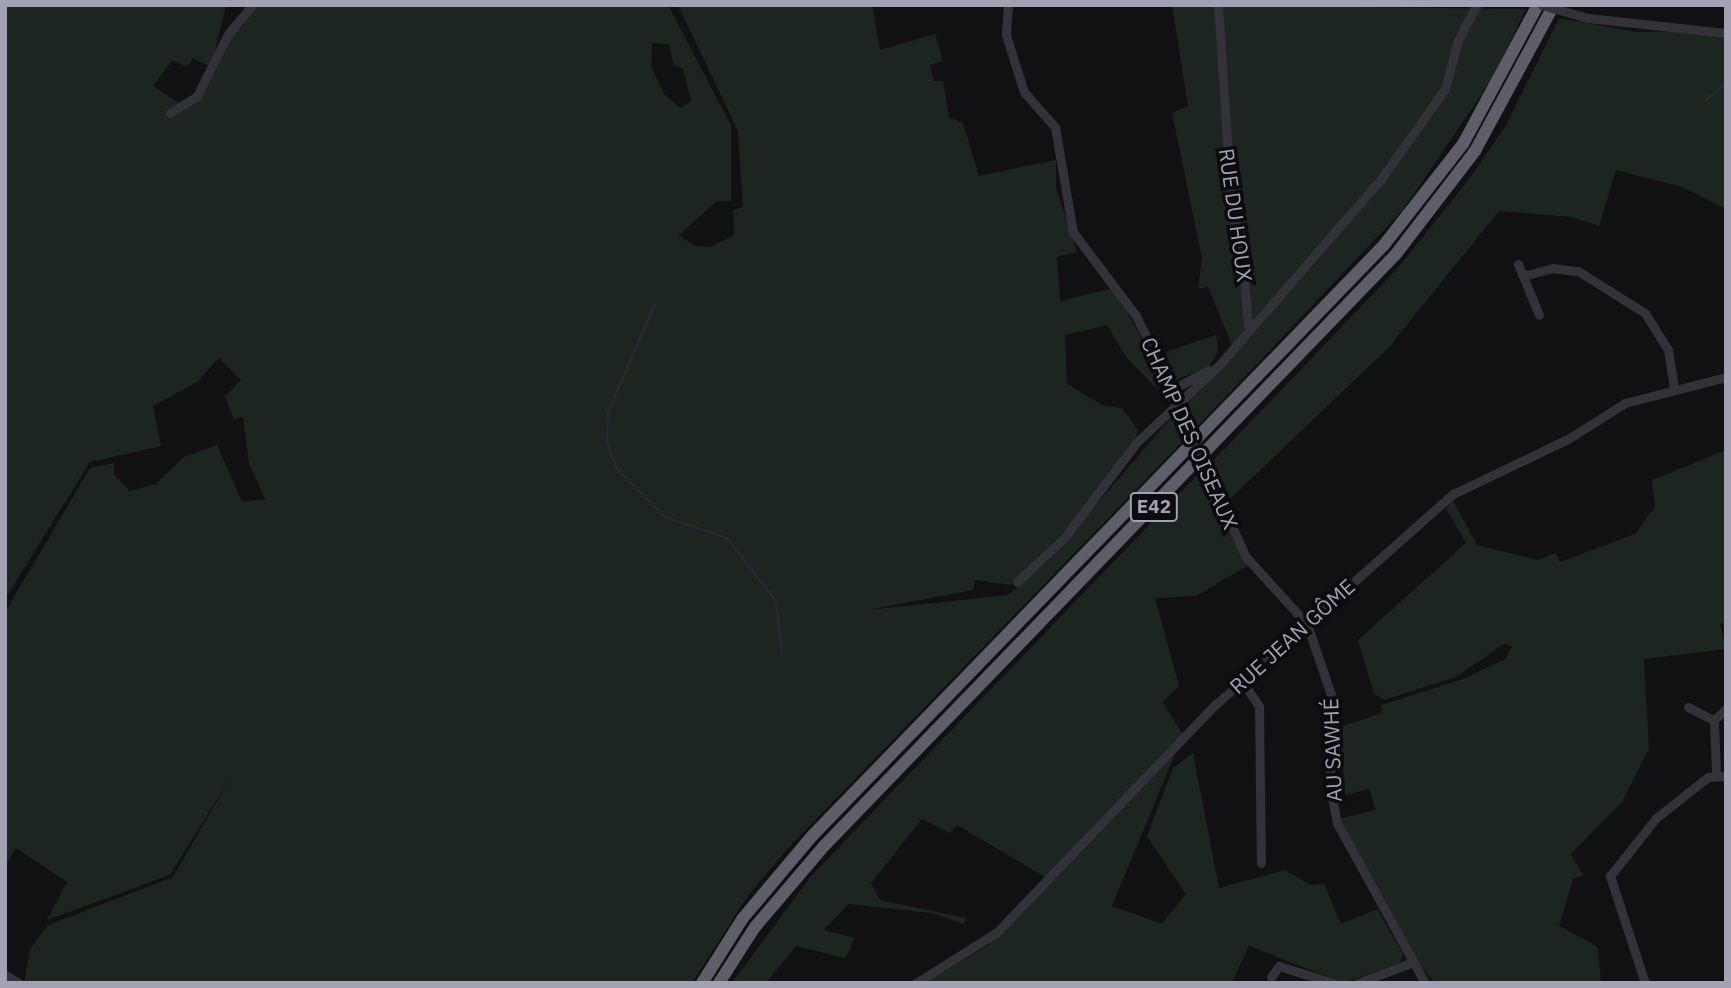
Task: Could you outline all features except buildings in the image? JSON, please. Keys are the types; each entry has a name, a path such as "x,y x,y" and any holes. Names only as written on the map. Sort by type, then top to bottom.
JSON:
{"highway":[{"name":"E42","path":"702,983 743,918 813,835 1384,245 1463,144 1540,5"},
{"name":"E42","path":"719,983 755,927 824,846 1396,254 1475,151 1554,5"}],"street":[{"path":"170,113 197,96 228,34 252,5"},
{"name":"CHAMP DES OISEAUX","path":"1008,5 1006,35 1024,92 1055,127 1073,232 1136,316 1173,389 1246,557 1307,624"},
{"name":"RUE DU HOUX","path":"1173,389 1203,375 1248,325 1240,231 1232,217 1218,5"},
{"path":"1017,582 1064,538 1136,443 1180,405 1220,364 1381,179 1445,89 1458,40 1477,5"},
{"path":"1540,5 1624,26 1689,24 1726,33"},
{"path":"1518,264 1539,315"},
{"path":"1523,276 1552,268 1578,271 1645,313 1668,350 1674,387"},
{"name":"RUE JEAN GÔME","path":"916,983 997,932 1242,681 1453,494 1568,439 1625,403 1674,387 1726,377"},
{"name":"AU SAWHÉ","path":"1307,624 1332,698 1330,788 1337,823 1425,983"},
{"path":"1242,681 1259,706 1261,863"},
{"path":"1688,707 1714,720"},
{"path":"1714,720 1726,709"},
{"path":"1645,983 1610,876 1656,818 1721,774 1714,720"},
{"path":"1358,983 1413,962"},
{"path":"1271,977 1279,966 1333,983"},
{"path":"5,975 19,983"}],"shaded area":[{"path":"5,5 226,5 211,67 193,58 186,67 173,60 153,86 185,107 209,79 239,20 258,5 668,5 731,125 731,201 717,201 679,235 694,246 711,247 734,235 733,210 743,207 738,131 678,5 872,5 880,50 935,34 943,61 930,65 934,81 943,81 949,117 963,123 979,176 1056,160 1056,188 1077,252 1057,257 1060,301 1114,288 1173,396 1167,399 1127,358 1107,325 1065,335 1067,384 1104,406 1122,408 1138,430 1134,447 1072,524 1011,585 975,580 973,590 868,610 1008,595 1047,562 1176,412 1186,438 789,847 747,897 692,983 24,983 30,949 48,925 173,877 232,775 170,875 47,920 67,882 16,848 5,866 5,612 90,468 114,463 114,475 130,491 156,484 184,457 217,445 242,502 265,499 249,464 243,417 234,419 225,397 241,380 219,358 197,382 153,406 161,446 90,462 5,599","holes":["652,43 669,44 674,65 683,69 691,101 680,108 664,94 651,66"]},
{"path":"1172,5 1526,9 1492,79 1402,211 1196,428 1183,400 1234,350 1208,287 1198,289 1202,258 1172,113 1188,106"},
{"path":"1559,18 1636,32 1710,31 1726,38 1726,209 1683,187 1616,170 1599,226 1572,217 1499,211 1388,348 1229,500 1214,460 1396,270 1466,183 1505,127"},
{"path":"1216,335 1218,351 1209,367 1175,380 1163,353"},
{"path":"1726,450 1726,622 1720,624 1726,649 1644,659 1649,749 1622,802 1571,854 1583,875 1573,879 1559,926 1598,947 1601,983 1434,983 1410,951 1339,819 1375,810 1370,789 1345,795 1340,727 1382,713 1381,705 1463,679 1506,659 1512,646 1504,644 1456,677 1384,700 1374,693 1358,640 1466,543 1446,509 1453,500 1477,545 1538,560 1556,553 1560,562 1635,534 1655,507 1652,480"},
{"path":"1201,471 1247,566 1196,596 1155,598 1179,686 1163,702 1183,735 1045,877 957,825 950,833 922,819 871,883 880,900 966,918 964,924 931,913 849,904 824,930 855,938 845,958 796,946 766,983 732,983 811,876"},
{"path":"1177,749 1112,906 1162,924 1186,894 1147,836 1173,768 1193,753 1219,888 1285,870 1311,885 1324,884 1341,924 1377,909 1403,954 1400,963 1344,983 1249,946 1232,983 925,983 988,945"}],"waterway":[{"path":"1706,100 1726,83"},
{"path":"655,304 608,412 607,442 617,469 665,517 727,538 776,601 782,654"}]}
